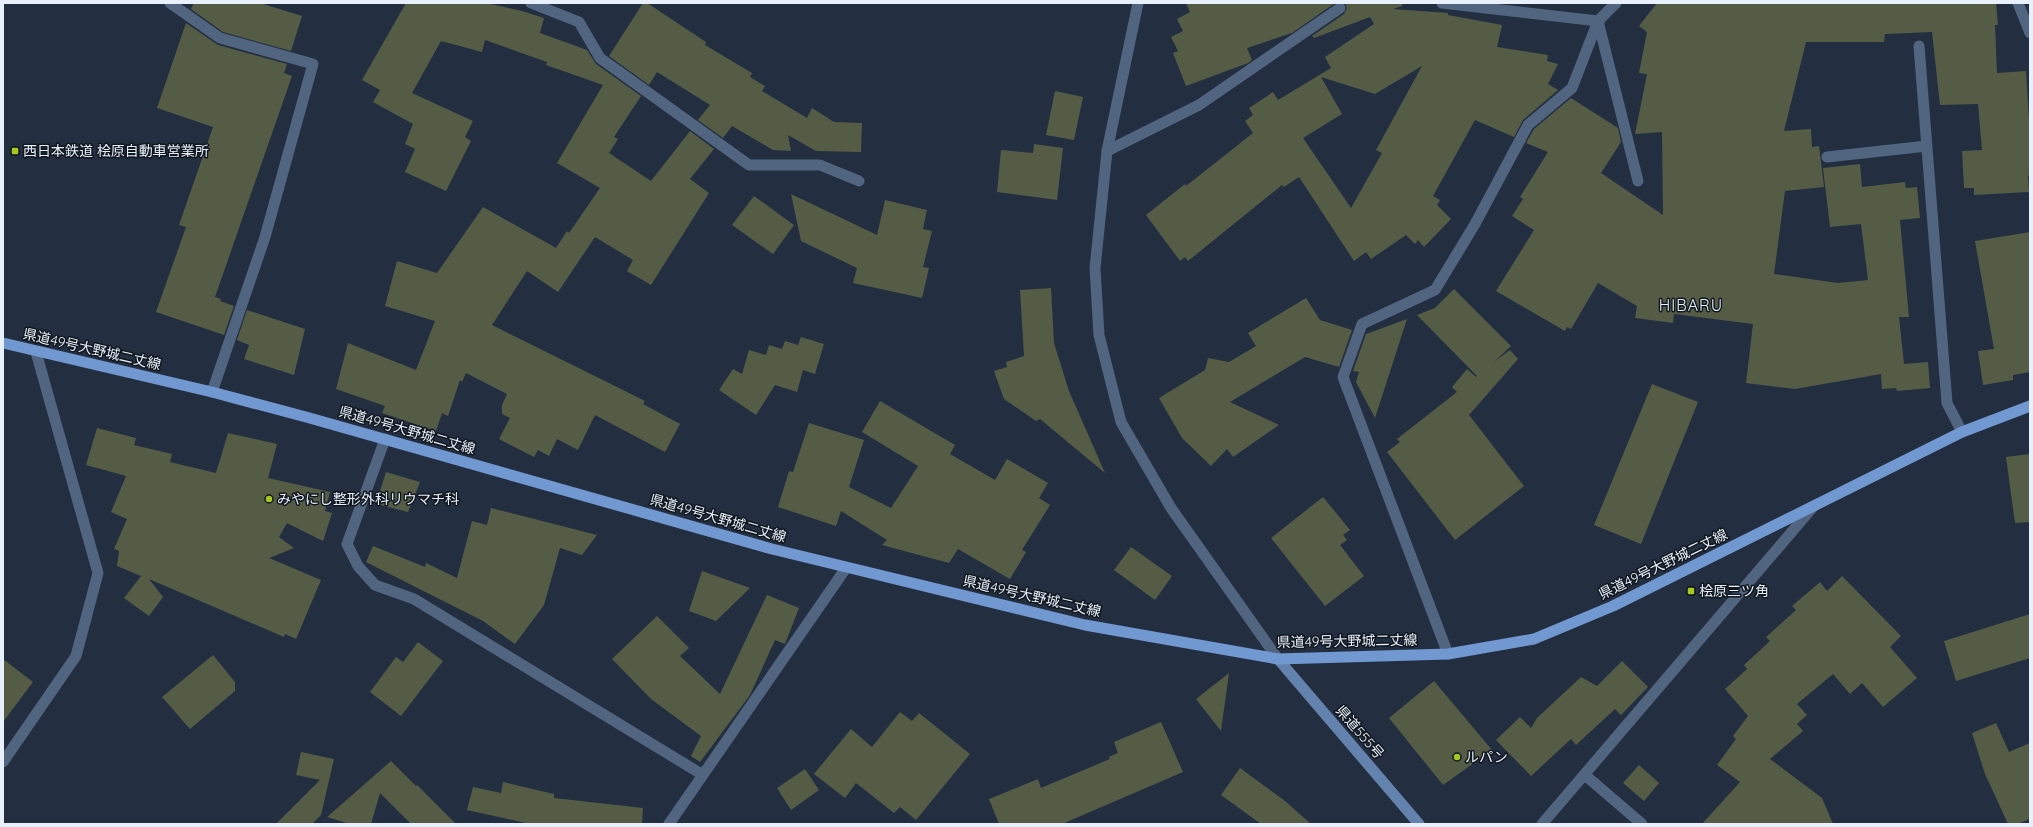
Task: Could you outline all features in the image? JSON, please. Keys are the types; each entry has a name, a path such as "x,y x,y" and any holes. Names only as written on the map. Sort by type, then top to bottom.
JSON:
{"main road":[{"name":"県道49号大野城二丈線","path":"3,344 212,392 385,439 772,550 1085,625 1278,659 1448,654 1534,639 1613,606 1813,508 1962,432 2030,406"},
{"name":"県道555号","path":"1278,659 1419,824"}],"street":[{"path":"170,3 220,38 313,64 265,237 212,392"},
{"path":"531,3 579,22 600,58 749,165 820,165 859,181"},
{"path":"1138,3 1107,151 1095,268 1099,335 1121,422 1171,508 1278,659"},
{"path":"1442,3 1598,21"},
{"path":"1448,654 1343,376 1362,324 1434,290 1474,224 1528,125 1572,88 1598,21 1616,3"},
{"path":"2018,3 2030,33"},
{"path":"1107,151 1199,105 1340,8"},
{"path":"1598,21 1638,181"},
{"path":"1919,46 1947,403 1962,432"},
{"path":"1827,157 1927,146"},
{"path":"3,762 76,656 98,573 36,352"},
{"path":"385,439 347,544 358,566 375,585 414,599 703,775"},
{"path":"1542,824 1813,508"},
{"path":"669,824 846,568"},
{"path":"1585,775 1642,824"}],"building":[{"path":"194,3 260,3 302,16 291,51 223,32 191,9"},
{"path":"406,3 486,3 522,11 544,18 540,33 587,50 596,64 641,96 614,137 618,139 609,153 651,181 690,131 714,149 690,179 709,193 651,285 627,271 633,260 595,237 558,292 527,271 492,325 645,401 643,404 680,424 665,452 595,415 578,450 557,439 549,456 538,450 534,457 499,439 510,418 502,414 502,405 507,394 466,373 462,382 460,380 448,416 442,413 436,431 382,413 385,406 336,389 348,343 416,370 435,321 385,306 397,261 437,273 483,207 556,248 567,231 569,233 600,188 557,163 603,85 546,65 547,62 485,40 482,52 441,41 412,93 473,121 465,137 471,141 446,191 405,172 415,149 405,144 413,124 373,102 380,90 362,80"},
{"path":"643,3 647,3 706,42 705,45 752,73 750,77 765,86 762,91 807,118 812,108 834,122 862,123 861,152 816,151 788,135 791,151 773,150 732,126 723,138 698,120 710,105 657,72 649,85 609,56"},
{"path":"1186,3 1335,3 1292,33 1247,48 1252,60 1248,63 1186,86 1173,53 1178,51 1171,37 1183,31 1177,19 1190,12"},
{"path":"1345,3 1402,3 1402,6 1393,9 1448,13 1448,15 1502,25 1497,47 1548,55 1547,61 1558,64 1548,84 1558,90 1523,120 1514,137 1475,120 1433,196 1440,200 1437,205 1451,219 1424,247 1418,240 1415,244 1406,235 1371,259 1366,252 1354,261 1299,177 1284,187 1282,185 1188,261 1185,257 1180,261 1146,215 1185,184 1186,186 1253,133 1245,121 1253,115 1249,108 1273,92 1278,100 1331,68 1325,57 1374,24 1370,17 1314,38 1312,36 1344,14 1347,8","holes":["1422,66 1376,150 1382,153 1351,208 1303,138 1342,114 1321,77 1375,94"]},
{"path":"1657,3 1996,3 1998,25 1995,25 1997,73 2026,71 2030,136 2030,175 2028,176 2029,192 1974,195 1974,188 1964,188 1962,151 1982,150 1978,104 1940,105 1932,32 1885,34 1884,42 1806,42 1784,131 1811,129 1812,147 1819,146 1824,187 1785,191 1774,274 1838,283 1868,280 1861,224 1830,227 1823,168 1860,164 1862,187 1905,182 1906,188 1917,187 1920,218 1900,220 1909,317 1899,317 1904,364 1928,362 1930,388 1897,391 1896,388 1882,389 1881,374 1795,389 1746,383 1753,324 1674,314 1673,323 1635,318 1637,306 1598,283 1571,329 1567,327 1565,331 1496,291 1534,230 1512,216 1523,199 1520,197 1548,152 1526,143 1534,129 1571,98 1618,128 1621,142 1601,173 1663,215 1662,132 1635,134 1647,74 1639,73 1647,32 1639,26"},
{"path":"186,23 218,45 287,64 284,73 292,76 215,297 221,299 220,301 234,306 224,335 156,312 186,227 179,225 213,127 157,108"},
{"path":"1055,91 1083,97 1074,140 1046,135"},
{"path":"1034,144 1063,148 1057,200 997,192 1001,150 1033,153"},
{"path":"791,194 877,235 885,200 927,210 923,229 932,231 923,267 929,268 922,298 853,283 857,268 801,241"},
{"path":"754,196 794,225 773,254 732,225"},
{"path":"2030,232 2030,372 2013,375 2013,380 1983,385 1978,351 1994,349 1975,241"},
{"path":"1051,288 1054,343 1069,391 1105,473 1040,419 1036,421 1004,399 994,371 1007,367 1006,362 1024,356 1020,290"},
{"path":"1454,289 1511,346 1494,362 1510,350 1518,359 1469,415 1524,486 1455,540 1387,452 1400,442 1397,439 1457,392 1452,387 1467,369 1476,377 1477,376 1417,315 1435,308"},
{"path":"1306,298 1320,320 1352,330 1339,367 1305,357 1230,402 1279,425 1233,457 1227,449 1211,466 1182,438 1159,398 1205,370 1208,358 1229,362 1256,346 1248,333"},
{"path":"247,310 305,329 294,375 244,359 249,345 237,340"},
{"path":"1407,319 1375,418 1356,382 1359,372 1353,371 1366,334"},
{"path":"801,337 824,344 815,374 803,370 797,392 775,385 756,415 719,390 733,369 742,374 749,350 766,355 769,345 782,349 785,341 798,345"},
{"path":"1652,384 1698,402 1641,544 1594,525"},
{"path":"880,401 955,445 950,454 995,480 1007,459 1048,483 1039,498 1050,505 1022,550 1026,552 1010,579 958,549 949,563 882,545 887,540 841,511 836,526 778,507 789,471 793,472 809,423 864,440 849,487 891,508 918,466 862,432"},
{"path":"97,428 136,438 134,445 172,454 170,462 216,473 228,433 277,444 268,478 330,492 325,511 332,513 323,541 287,523 279,537 294,548 269,558 321,580 296,639 285,634 284,637 149,579 163,597 149,616 124,598 141,576 117,566 119,551 114,549 127,519 111,512 126,476 86,465"},
{"path":"2030,454 2030,522 2015,523 2006,457"},
{"path":"386,472 420,482 408,512 376,504"},
{"path":"1323,497 1350,530 1343,535 1347,540 1340,545 1364,576 1325,606 1271,538"},
{"path":"491,508 597,535 582,555 560,548 544,605 515,644 483,621 366,562 373,546 425,567 426,563 457,578 472,521 487,525"},
{"path":"1131,547 1172,576 1155,600 1114,570"},
{"path":"702,571 750,588 716,621 689,611"},
{"path":"1842,576 1901,636 1890,647 1917,678 1883,707 1862,683 1850,694 1833,674 1797,704 1807,715 1797,724 1803,731 1770,759 1822,798 1833,824 1702,824 1740,782 1717,765 1736,739 1733,736 1748,716 1725,689 1747,669 1744,665 1770,641 1766,637 1796,610 1792,606 1820,582 1827,591"},
{"path":"767,595 799,608 785,644 775,640 750,695 700,762 691,756 701,736 651,699 612,659 657,616 689,648 680,656 720,694"},
{"path":"2030,614 2030,658 1956,681 1944,641"},
{"path":"418,642 443,661 401,716 370,692 396,657 403,662"},
{"path":"213,655 235,682 235,691 190,729 162,697"},
{"path":"3,659 33,682 3,722"},
{"path":"1622,661 1648,687 1621,715 1615,709 1576,745 1571,739 1531,776 1496,740 1520,717 1531,728 1537,718 1581,677 1597,686"},
{"path":"1229,673 1221,731 1196,699"},
{"path":"1434,681 1492,750 1443,785 1389,718"},
{"path":"900,712 912,721 919,713 970,754 916,820 900,807 894,813 856,783 845,798 814,774 851,729 872,747"},
{"path":"1161,722 1183,772 1062,824 999,824 989,799 1038,779 1041,788 1110,759 1109,757 1118,753 1114,742"},
{"path":"1996,723 2009,752 2030,743 2030,819 2017,824 2008,824 1985,774 1972,733"},
{"path":"301,752 334,759 321,815 312,824 276,824 320,780 296,775"},
{"path":"391,761 456,824 411,824 380,793 371,824 350,824 327,817"},
{"path":"1639,765 1659,783 1644,801 1623,783"},
{"path":"1240,768 1285,801 1311,824 1261,824 1221,795"},
{"path":"805,769 819,790 791,810 777,788"},
{"path":"503,782 554,794 554,798 643,808 642,824 530,824 467,810 473,787 501,793"}],"place":[{"name":"西日本鉄道 桧原自動車営業所","path":"15,151"},
{"name":"みやにし整形外科リウマチ科","path":"269,499"},
{"name":"桧原三ツ角","path":"1691,591"},
{"name":"ルパン","path":"1457,757"}],"district":[{"name":"HIBARU","path":"1691,305"}]}
